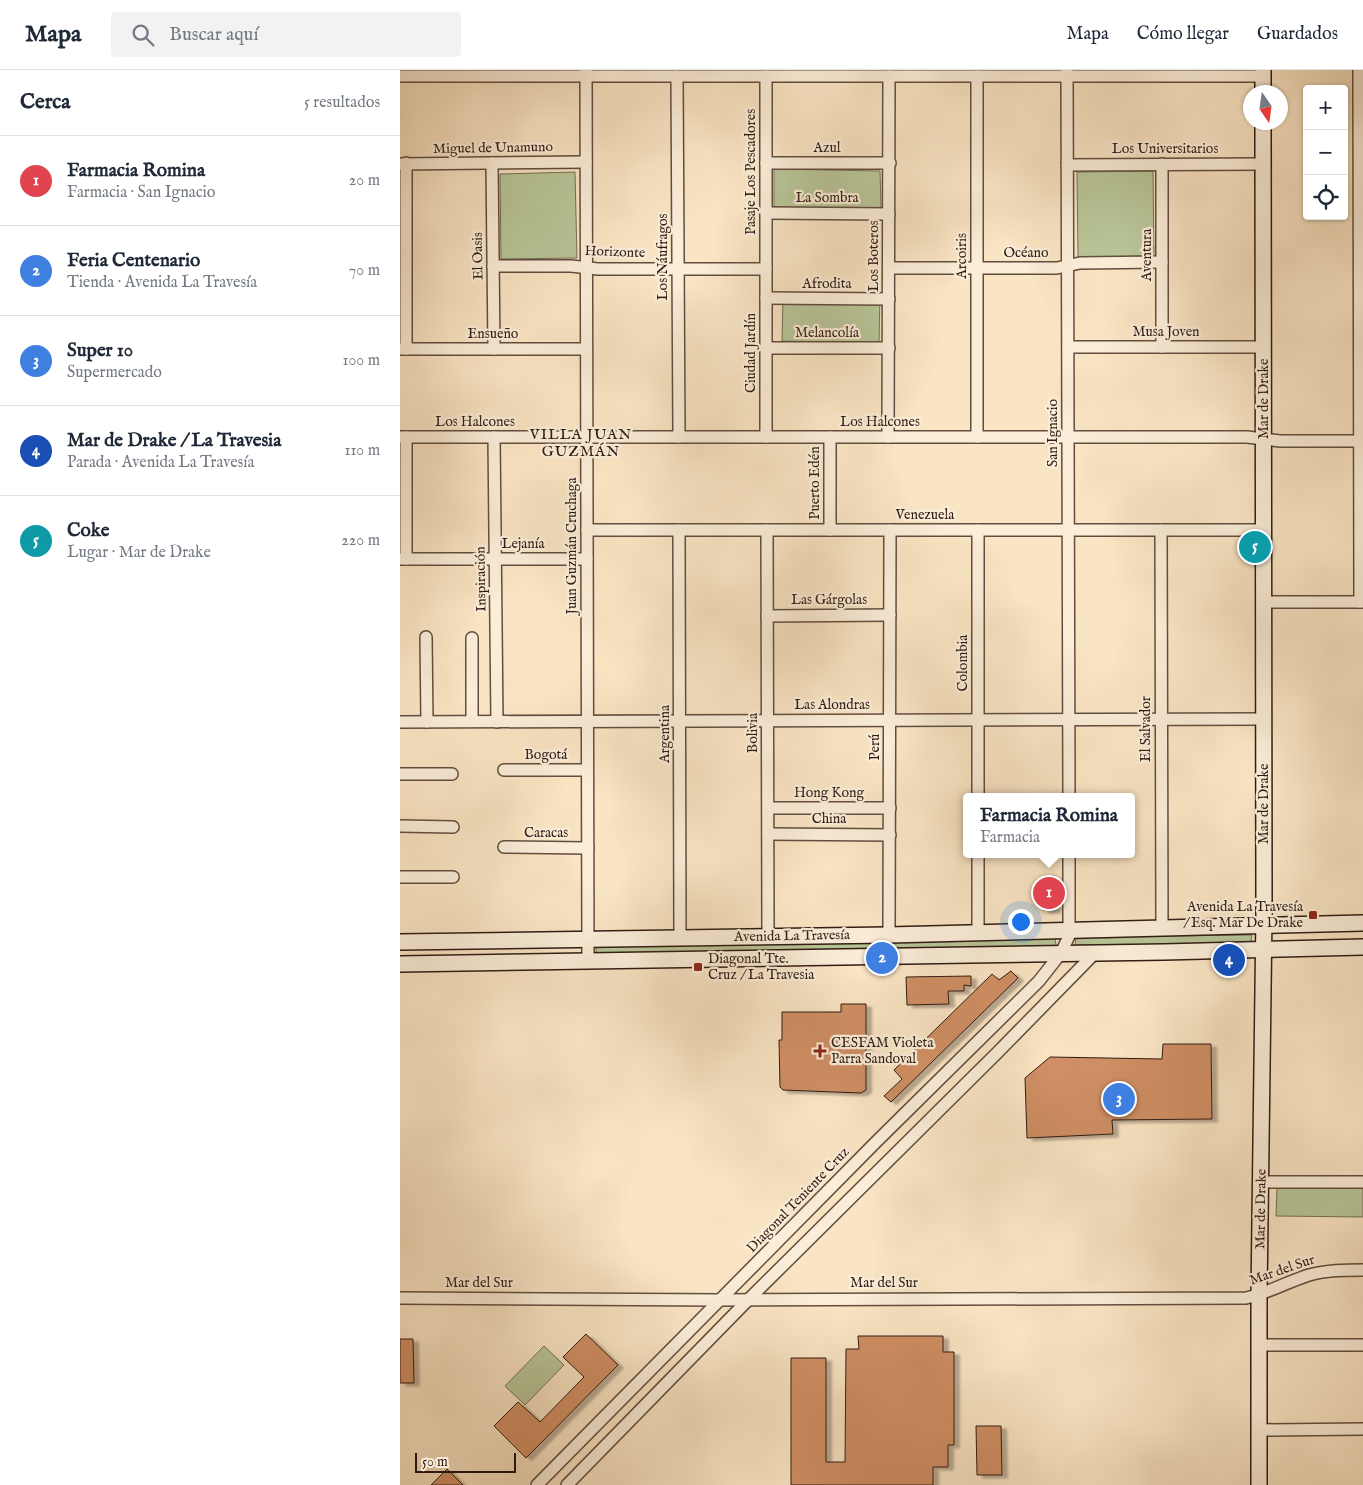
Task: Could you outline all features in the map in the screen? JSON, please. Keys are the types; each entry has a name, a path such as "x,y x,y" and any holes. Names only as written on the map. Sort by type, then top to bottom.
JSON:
{"street":[{"path":"1264,602 1362,602 1359,70"},
{"path":"400,76 586,73 677,76 766,76 829,73 889,76 977,76 1067,73 1263,73"},
{"name":"Juan Guzmán Cruchaga","path":"586,73 588,961"},
{"name":"San Ignacio","path":"1067,73 1069,793"},
{"name":"Los Náufragos","path":"677,76 679,437"},
{"name":"Pasaje Los Pescadores","path":"766,76 766,269"},
{"name":"Los Boteros","path":"888,437 889,76"},
{"name":"Arcoiris","path":"977,76 977,437"},
{"name":"Mar de Drake","path":"1259,1485 1259,1295 1264,949 1263,130"},
{"name":"Miguel de Unamuno","path":"403,164 586,162"},
{"name":"El Oasis","path":"492,163 494,349"},
{"name":"Azul","path":"766,164 890,163"},
{"path":"403,164 403,349"},
{"name":"Aventura","path":"1162,164 1162,347"},
{"name":"Los Universitarios","path":"1067,165 1263,164"},
{"name":"La Sombra","path":"766,212 889,214"},
{"name":"Océano","path":"889,268 1057,268 1080,263 1162,262"},
{"name":"Horizonte","path":"493,266 571,266 598,269 766,269"},
{"name":"Ciudad Jardín","path":"766,269 766,437"},
{"name":"Afrodita","path":"766,298 889,299"},
{"name":"Musa Joven","path":"1068,346 1264,347"},
{"name":"Melancolía","path":"766,348 889,348"},
{"name":"Ensueño","path":"403,349 586,349"},
{"name":"Los Halcones","path":"403,437 1068,436 1247,437 1280,441 1360,441"},
{"path":"403,437 403,559"},
{"name":"Inspiración","path":"494,437 497,722"},
{"name":"Puerto Edén","path":"830,437 830,530"},
{"name":"Venezuela","path":"587,530 1264,530"},
{"name":"Argentina","path":"679,530 680,938"},
{"name":"Bolivia","path":"767,530 768,936"},
{"name":"Perú","path":"889,935 890,530"},
{"name":"Colombia","path":"978,530 978,793"},
{"name":"El Salvador","path":"1161,530 1162,928"},
{"name":"Lejanía","path":"403,559 587,559"},
{"name":"Las Gárgolas","path":"767,616 890,615"},
{"path":"426,637 427,722"},
{"path":"472,638 472,721"},
{"name":"Las Alondras","path":"400,722 1264,719"},
{"name":"Bogotá","path":"504,770 587,770"},
{"path":"400,774 452,774"},
{"name":"Hong Kong","path":"768,808 890,808"},
{"path":"400,826 453,827"},
{"name":"China","path":"768,834 890,834"},
{"name":"Caracas","path":"504,848 588,848"},
{"path":"978,858 978,932"},
{"path":"1069,858 1069,930"},
{"path":"400,877 453,877"},
{"name":"Avenida La Travesía","path":"400,942 889,935 1363,923"},
{"name":"Diagonal Teniente Cruz","path":"537,1485 876,1142 1029,992 1061,953 1067,943 1069,930"},
{"name":"Avenida La Travesía","path":"400,964 1363,947"},
{"path":"567,1485 748,1299 998,1052 1095,953"},
{"path":"1261,1182 1363,1182"},
{"name":"Mar del Sur","path":"400,1298 721,1300 1246,1298 1320,1272 1363,1270"},
{"path":"1259,1345 1363,1345"},
{"path":"1259,1430 1363,1429"}],"green space":[{"path":"774,169 880,171 881,209 774,207"},
{"path":"1153,171 1154,256 1078,257 1077,172"},
{"path":"575,172 577,258 501,259 500,174"},
{"path":"880,294 879,343 782,341 783,296"},
{"path":"1252,935 1251,944 1075,945 1076,937"},
{"path":"1055,936 1056,946 601,955 596,953 596,947 601,946"},
{"path":"1277,1187 1363,1188 1363,1217 1276,1216"},
{"path":"544,1346 564,1365 525,1405 505,1386"}],"building":[{"path":"1044,876 1055,876 1055,910 1043,910"},
{"path":"1011,971 1018,978 891,1102 884,1096 902,1079 894,1070 992,974 999,980"},
{"path":"971,976 971,986 964,985 964,991 948,991 949,1004 907,1005 906,977"},
{"path":"841,1004 866,1004 866,1090 861,1093 783,1090 780,1087 779,1040 782,1040 782,1012 841,1012"},
{"path":"1163,1044 1211,1044 1212,1119 1112,1120 1113,1134 1027,1138 1025,1078 1050,1057 1162,1059"},
{"path":"586,1334 618,1365 526,1458 494,1426 518,1402 540,1422 584,1377 563,1357"},
{"path":"858,1336 943,1336 943,1352 954,1352 954,1445 948,1445 948,1467 933,1467 933,1485 791,1485 791,1358 826,1358 826,1462 845,1462 846,1349 859,1349"},
{"path":"400,1339 413,1339 414,1383 400,1383"},
{"path":"976,1426 1001,1426 1002,1475 977,1475"},
{"path":"447,1469 463,1485 431,1485"}],"place":[{"name":"Coke","path":"1255,547"},
{"name":"Farmacia Romina","path":"1049,893"},
{"name":"Avenida La Travesía / Esq. Mar De Drake","path":"1313,915"},
{"name":"Feria Centenario","path":"882,958"},
{"name":"Mar de Drake / La Travesia","path":"1229,960"},
{"name":"Diagonal Tte. Cruz / La Travesia","path":"698,967"},
{"name":"CESFAM Violeta Parra Sandoval","path":"820,1051"},
{"name":"Super 10","path":"1119,1099"}],"district":[{"name":"VILLA JUAN GUZMÁN","path":"581,442"}]}
